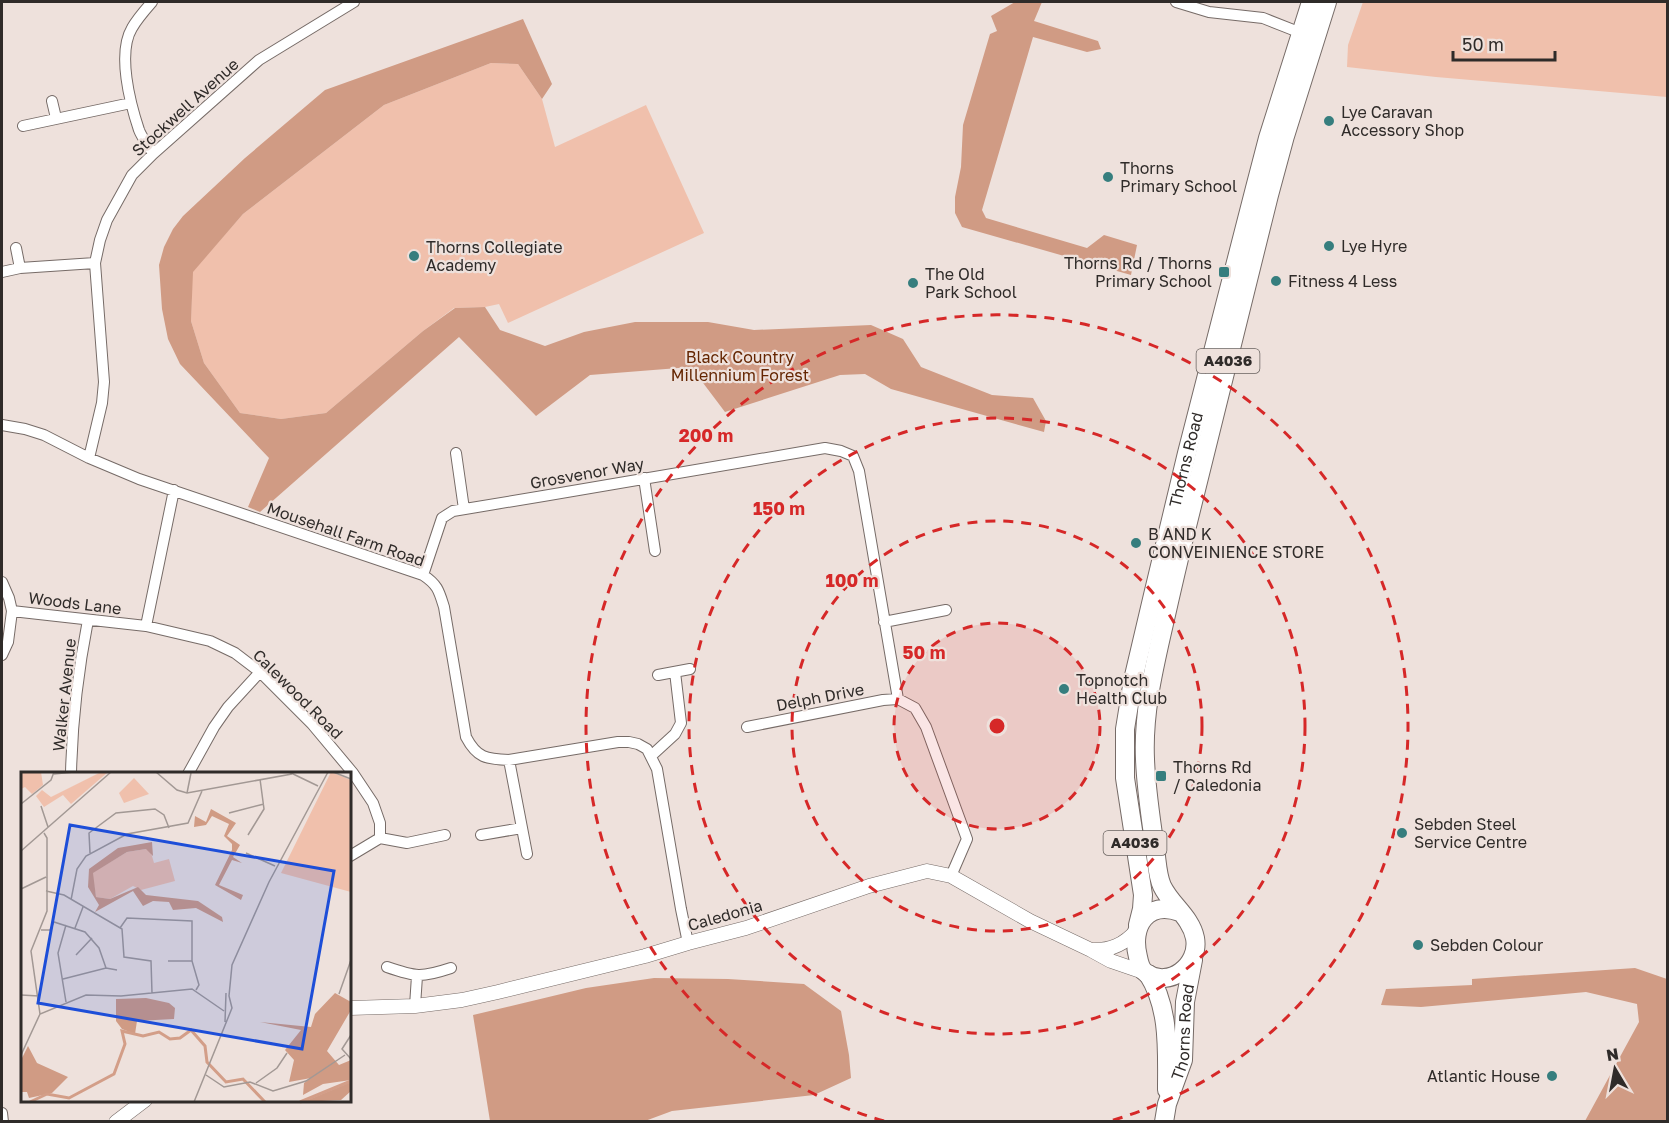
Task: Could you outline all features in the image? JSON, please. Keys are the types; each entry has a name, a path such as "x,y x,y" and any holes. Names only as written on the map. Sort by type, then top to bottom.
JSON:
{"highway":[{"name":"Thorns Road","path":"1138,928 1143,895 1124,761 1125,729 1133,680 1187,453 1268,138 1311,2"},
{"name":"Thorns Road","path":"1180,912 1162,887 1146,786 1145,727 1149,686 1269,195 1285,136 1328,2"},
{"path":"1138,928 1144,917 1153,911 1162,908 1180,912"},
{"name":"A4036","path":"1180,912 1187,919 1195,937 1193,958"},
{"name":"A4036","path":"1138,928 1136,952 1147,974"},
{"name":"Thorns Road","path":"1166,1113 1183,1060 1185,1002 1193,958"},
{"path":"1147,974 1159,977 1174,975 1189,965 1193,958"},
{"name":"Thorns Road","path":"1147,974 1156,987 1163,1012 1167,1062 1166,1113"}],"street":[{"path":"152,2 131,29 125,47 132,103 140,132 153,154"},
{"name":"Stockwell Avenue","path":"88,458 102,403 104,382 95,263 100,240 108,220 132,175 259,60 354,2"},
{"path":"1176,2 1209,12 1263,18 1301,33"},
{"path":"52,101 56,118"},
{"path":"23,126 132,103"},
{"path":"16,248 20,268"},
{"path":"2,272 20,268 95,263"},
{"name":"Mousehall Farm Road","path":"2,425 44,435 88,458 139,479 423,575 439,589 466,737 475,752 482,756 509,760 618,742 638,744 647,749 651,756"},
{"name":"Grosvenor Way","path":"423,575 442,518 453,510 825,448 841,451 853,456 859,471 898,699"},
{"path":"456,453 464,509"},
{"path":"644,478 655,551"},
{"path":"146,626 174,490"},
{"path":"2,582 12,611"},
{"path":"884,622 946,610"},
{"name":"Woods Lane","path":"2,655 8,642 12,611 146,626"},
{"name":"Walker Avenue","path":"71,772 80,661 88,620"},
{"name":"Calewood Road","path":"146,626 210,641 235,653 260,672 312,724 353,773 373,803 380,823 380,838"},
{"path":"658,675 690,669"},
{"path":"190,771 214,727 228,707 260,672"},
{"path":"675,672 681,723 675,734 651,756 658,778 688,943"},
{"path":"898,699 915,708 926,727 967,839 951,876"},
{"name":"Delph Drive","path":"747,727 898,699"},
{"path":"509,760 527,854"},
{"path":"481,835 522,828"},
{"path":"351,855 380,838 407,843 445,835"},
{"name":"Caledonia","path":"351,1008 415,1006 489,994 645,956 746,928 858,890 908,875 927,872 951,876 1030,921 1111,961 1147,974"},
{"path":"1091,950 1115,947 1130,938 1138,928"},
{"path":"387,967 417,976 451,968"},
{"path":"415,1006 417,976"},
{"path":"116,1122 144,1102"},
{"path":"2,1113 3,1122"}],"shaded area":[{"path":"1363,2 1667,2 1667,97 1347,67 1348,45"},
{"path":"491,63 518,64 542,99 555,147 646,105 704,233 508,323 499,304 454,308 423,331 326,413 281,419 240,413 204,363 191,321 192,272 243,214 384,105"}],"green space":[{"path":"1015,2 1042,2 1034,21 1098,41 1101,49 1087,52 1033,37 982,210 986,218 1087,248 1104,235 1137,245 1131,275 962,227 955,213 955,197 961,167 963,125 990,34 997,31 991,16"},
{"name":"Black Country Millennium Forest","path":"523,19 552,84 542,99 518,64 491,63 384,105 243,214 193,272 191,321 204,363 240,413 281,419 326,413 423,331 455,308 485,307 500,330 545,346 584,332 635,322 708,322 754,330 871,325 903,339 921,367 992,395 1033,398 1046,421 1044,432 891,389 865,374 840,375 725,412 691,367 590,375 536,416 459,337 260,512 248,507 269,458 180,364 168,339 162,309 159,265 164,247 173,229 183,216 245,158 325,90"},
{"path":"1635,968 1667,979 1667,1121 1585,1121 1639,1022 1637,1004 1586,992 1421,1007 1381,1005 1386,989 1472,985 1472,979"},
{"path":"654,978 728,979 804,984 841,1011 851,1078 814,1095 672,1111 645,1121 490,1121 473,1015 586,988"}],"place":[{"name":"Lye Caravan Accessory Shop","path":"1329,121"},
{"name":"Thorns Primary School","path":"1108,177"},
{"name":"Lye Hyre","path":"1329,246"},
{"name":"Thorns Collegiate Academy","path":"414,256"},
{"name":"Thorns Rd / Thorns Primary School","path":"1224,272"},
{"name":"Fitness 4 Less","path":"1276,281"},
{"name":"The Old Park School","path":"913,283"},
{"name":"B AND K CONVEINIENCE STORE","path":"1136,543"},
{"name":"Topnotch Health Club","path":"1064,689"},
{"name":"Thorns Rd / Caledonia","path":"1161,776"},
{"name":"Sebden Steel Service Centre","path":"1402,833"},
{"name":"Sebden Colour","path":"1418,945"},
{"name":"Atlantic House","path":"1552,1076"}]}
